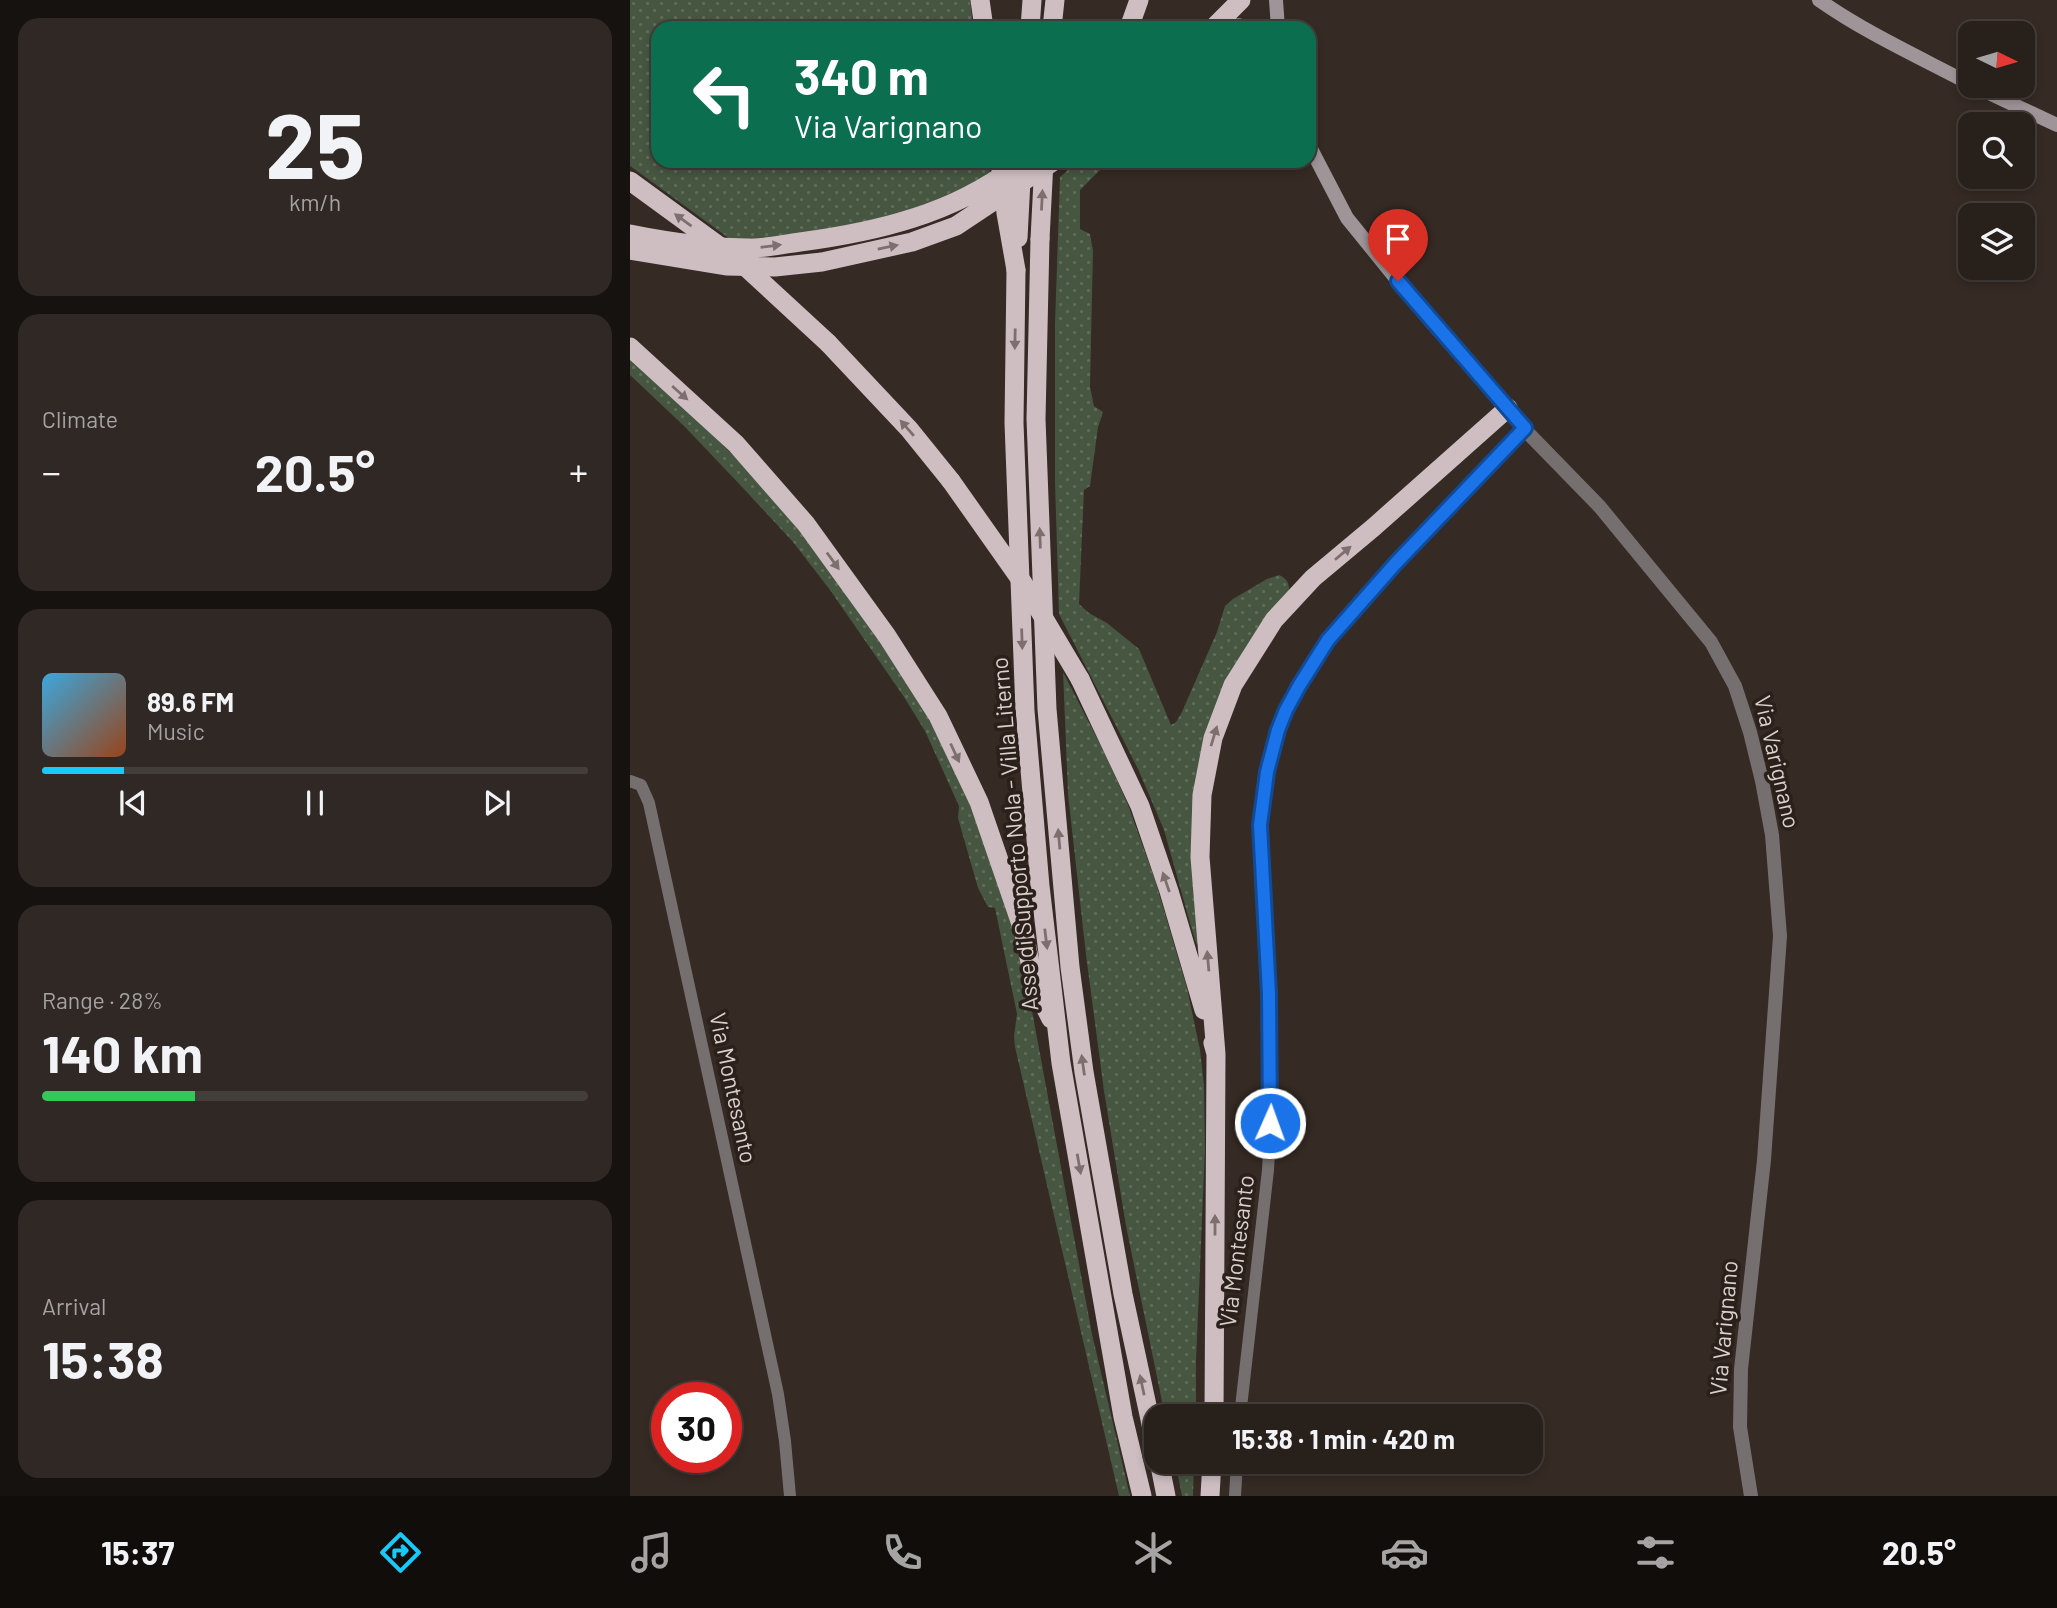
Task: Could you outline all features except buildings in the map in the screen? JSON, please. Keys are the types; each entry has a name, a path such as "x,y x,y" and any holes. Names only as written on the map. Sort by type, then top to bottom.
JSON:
{"highway":[{"path":"980,0 983,21"},
{"path":"1030,21 1032,0"},
{"path":"1053,21 1055,0"},
{"path":"1132,21 1139,0"},
{"path":"1220,21 1241,0"},
{"path":"1001,168 1016,270"},
{"path":"630,234 673,242 753,248 847,236 941,209 976,193 1012,168"},
{"name":"Asse di Supporto Nola - Villa Literno","path":"1022,168 1016,270 1014,423 1025,711 1040,886 1061,1063 1123,1417 1142,1496"},
{"path":"630,250 726,266 775,267 822,262 912,242 956,226 1043,168"},
{"name":"Asse di Supporto Nola - Villa Literno","path":"1044,168 1036,419 1046,682 1070,967 1084,1072 1123,1294 1147,1404"},
{"path":"630,181 737,259 828,343 909,429 951,481 1023,583 1080,679 1140,806 1169,891 1216,1054"},
{"path":"630,347 736,444 806,524 887,636 938,716 978,802 1024,933 1035,987 1056,1030"},
{"path":"1214,1404 1216,1054 1200,857 1202,795 1213,738 1233,685 1274,620 1313,578 1508,408"},
{"path":"1162,1474 1166,1496"},
{"path":"1210,1496 1211,1474"}],"main road":[{"path":"1276,0 1278,21"},
{"path":"1819,0 1871,33 1958,78"},
{"path":"2000,98 2057,125"},
{"name":"Via Varignano","path":"1316,158 1347,218 1432,323 1508,408"}],"street":[{"name":"Via Varignano","path":"1508,408 1600,507 1712,642 1735,686 1762,781 1772,835 1780,936 1764,1160 1741,1369 1740,1427 1751,1496"},
{"name":"Via Montesanto","path":"1241,1404 1268,1170 1271,1111 1269,994 1260,825 1271,751 1286,710 1328,640 1395,564 1525,428"},
{"name":"Via Montesanto","path":"630,780 642,785 649,803 778,1394 790,1496"},
{"path":"1235,1496 1236,1474"}],"green space":[{"path":"630,0 970,0 972,21 651,21 651,168 989,168 990,176 904,214 787,237 730,239 630,166"},
{"path":"1070,168 1102,168 1080,190 1080,229 1090,234 1093,251 1090,387 1094,406 1103,412 1098,427 1090,486 1084,490 1079,604 1139,649 1171,725 1181,714 1217,632 1225,606 1267,579 1279,575 1286,580 1289,588 1289,595 1209,733 1199,945 1192,930 1164,830 1138,769 1059,614 1055,482 1055,324 1060,177"},
{"path":"630,357 677,400 772,496 856,601 921,703 973,808 1020,946 1092,1334 1130,1496 1119,1496 1015,1047 1017,1014 995,908 988,907 978,888 958,818 959,806 925,731 830,590 793,542 743,488 684,426 630,375"},
{"path":"1063,672 1127,802 1155,880 1187,988 1200,1050 1204,1085 1205,1149 1196,1404 1163,1404 1126,1226 1104,1091 1068,794"},
{"path":"1178,1474 1194,1474 1193,1496 1182,1496"}],"route":[{"path":"1270,1123 1272,1100 1269,994 1260,825 1267,772 1278,730 1299,686 1328,640 1395,564 1525,428 1398,281"}]}
